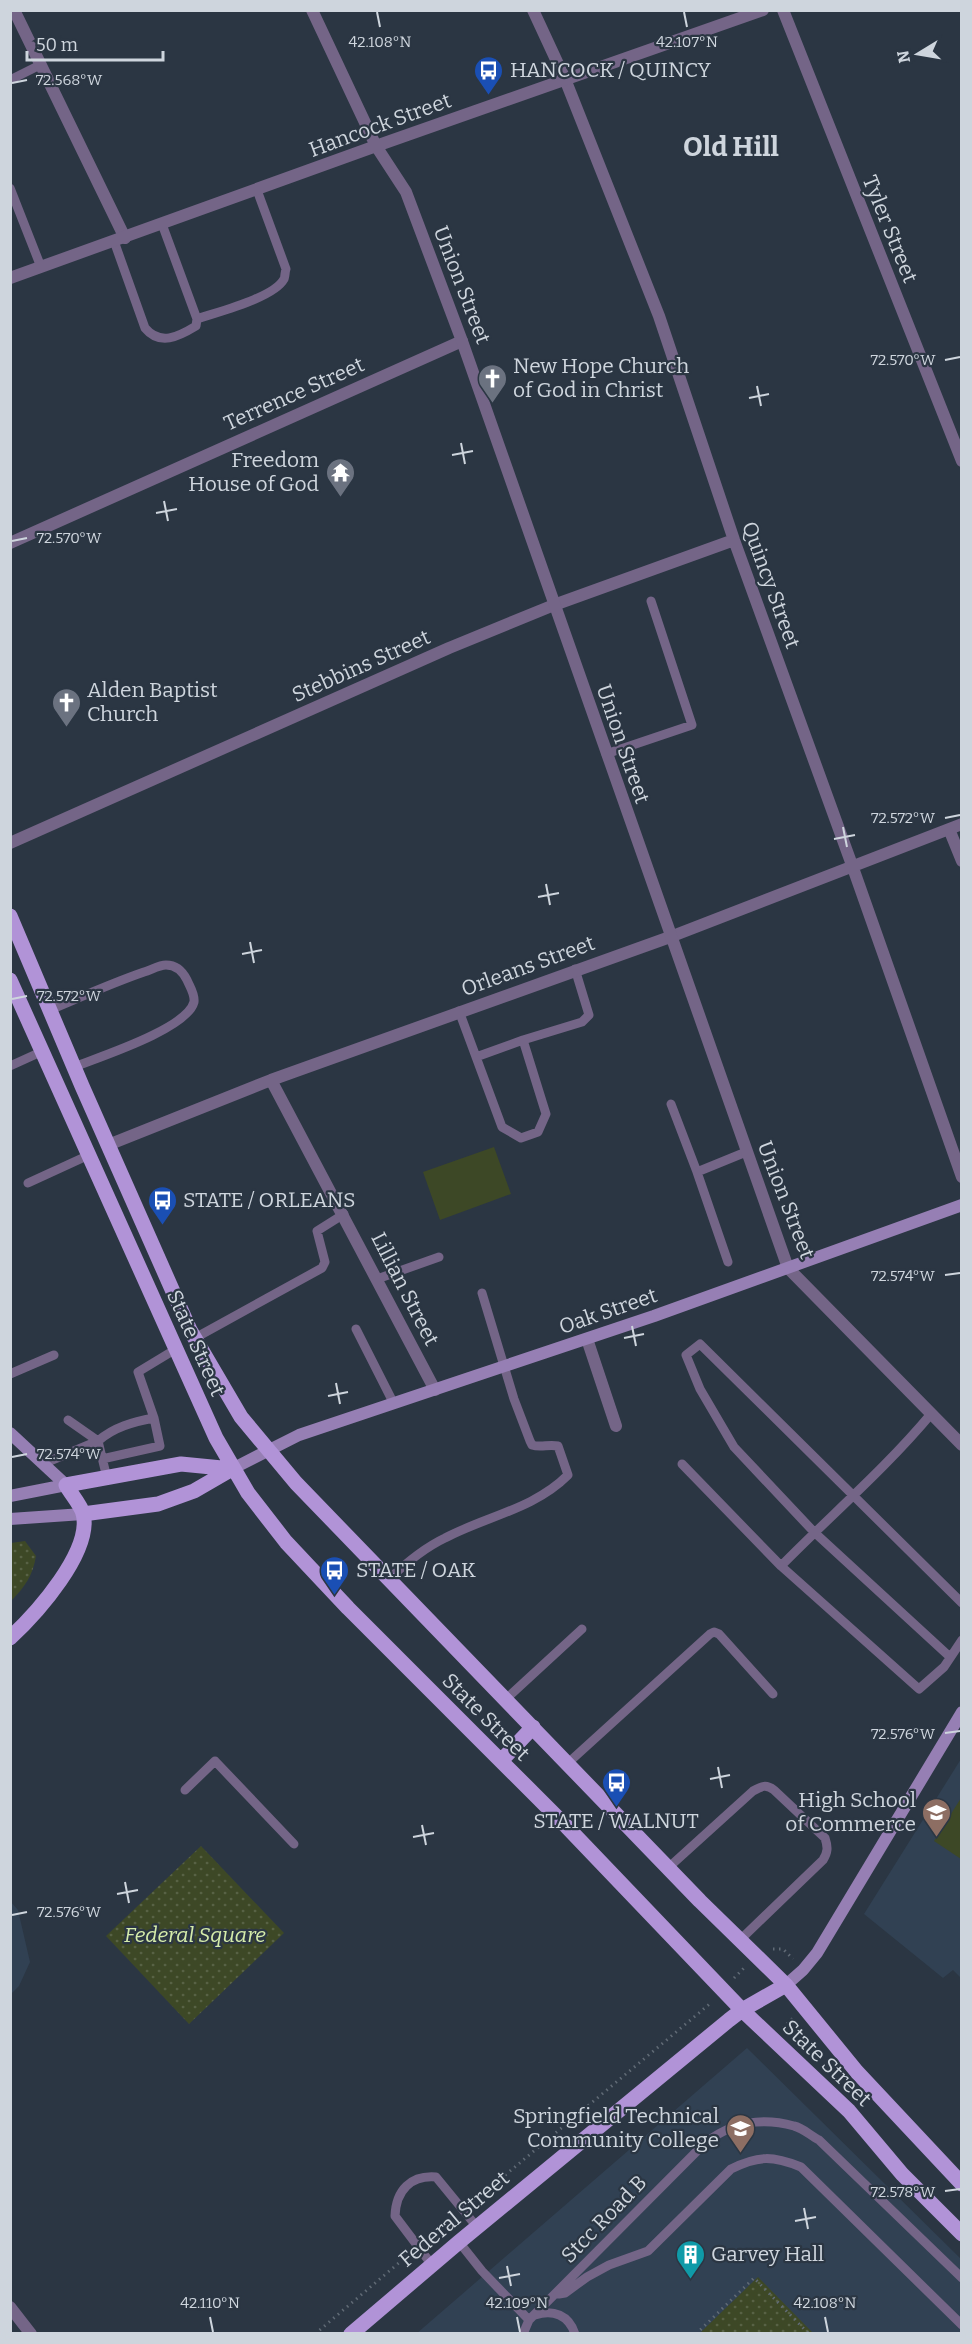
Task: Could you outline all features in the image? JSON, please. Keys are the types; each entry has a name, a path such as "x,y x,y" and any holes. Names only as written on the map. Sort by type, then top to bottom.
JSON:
{"main road":[{"name":"State Street","path":"10,916 108,1145 195,1338 241,1417 296,1483 668,1868 786,1985 857,2072 962,2184"},
{"name":"State Street","path":"10,980 216,1438 248,1493 294,1550 348,1608 501,1761 742,2010 849,2111 902,2174 962,2234"},
{"path":"89,1155 108,1145"},
{"name":"Oak Street","path":"232,1469 299,1435 587,1339 962,1205"},
{"path":"10,1432 15,1445 45,1463 66,1485 83,1514 82,1539 66,1572 29,1621 10,1638"},
{"path":"10,1496 181,1464 232,1469"},
{"path":"10,1519 83,1514 158,1504 194,1491 232,1469"},
{"path":"786,1985 817,1953 962,1712"},
{"path":"501,1761 533,1727"},
{"name":"Federal Street","path":"351,2334 477,2227 742,2010 786,1985"},
{"path":"950,2223 962,2212"}],"street":[{"name":"Union Street","path":"312,10 376,146 406,192 462,341 788,1268 962,1445"},
{"name":"Quincy Street","path":"533,10 566,80 659,316 734,540 962,1177"},
{"name":"Hancock Street","path":"10,278 763,10"},
{"name":"Tyler Street","path":"783,10 962,462"},
{"path":"12,11 40,64 119,240"},
{"name":"Terrence Street","path":"10,543 462,341"},
{"name":"Stebbins Street","path":"10,843 449,648 554,605 734,540"},
{"name":"Orleans Street","path":"108,1145 271,1080 575,969 670,937 962,824"},
{"path":"949,829 962,861"},
{"name":"Lillian Street","path":"271,1080 344,1214 435,1390"},
{"path":"587,1339 616,1426"},
{"path":"10,2307 31,2334"}],"lane":[{"path":"10,80 40,64"},
{"path":"10,188 41,267"},
{"path":"197,319 262,296 284,278 286,269 257,190"},
{"path":"119,240 146,328 152,336 164,340 196,326 197,319 162,224"},
{"path":"606,754 692,725 651,601"},
{"path":"50,1010 164,965 176,967 184,975 193,993 194,1003 188,1012 169,1026 149,1038 74,1067"},
{"path":"476,1057 582,1022 589,1015 575,969"},
{"path":"459,1011 502,1127 521,1138 538,1132 546,1114 523,1040"},
{"path":"10,1066 43,1051"},
{"path":"671,1104 728,1262"},
{"path":"697,1172 746,1152"},
{"path":"28,1183 89,1155"},
{"path":"195,1338 322,1268 325,1262 317,1231 344,1214"},
{"path":"377,1279 439,1257"},
{"path":"389,1579 407,1561 445,1538 534,1501 554,1488 568,1474 558,1446 532,1445 504,1367 482,1293"},
{"path":"356,1329 394,1404"},
{"path":"950,1657 814,1532 734,1447 700,1389 686,1355 700,1344 962,1603"},
{"path":"102,1459 160,1446 154,1418 138,1371 176,1349"},
{"path":"10,1374 54,1355"},
{"path":"781,1566 908,1442 931,1414"},
{"path":"45,1463 98,1441 108,1433 154,1418"},
{"path":"68,1420 98,1441 107,1478"},
{"path":"682,1464 781,1566 919,1689 944,1667 962,1640"},
{"path":"506,1699 582,1629"},
{"path":"568,1763 714,1632 719,1634 773,1694"},
{"path":"185,1790 215,1761 294,1844"},
{"path":"668,1868 753,1791 762,1786 769,1786 774,1790 825,1838 828,1845 823,1860 740,1940"},
{"name":"Stcc Road B","path":"557,2294 704,2144 717,2134 749,2121 796,2126 819,2140 962,2278"},
{"path":"516,2334 557,2294 565,2293 609,2265 648,2251 731,2169 765,2157 801,2167 962,2325"},
{"path":"432,2265 395,2216 397,2196 412,2181 424,2176 436,2177 477,2227"},
{"path":"459,2242 482,2271 529,2320"},
{"path":"523,2334 529,2320 544,2312 556,2313 565,2317 573,2326 575,2334"}],"path":[{"path":"315,2334 713,2001"},
{"path":"696,2334 754,2278 809,2334"}],"shaded area":[{"name":"High School of Commerce","path":"961,1759 961,1978 953,1970 943,1978 864,1914"},
{"path":"11,1902 18,1910 30,1962 19,1986 11,1994"},
{"name":"Springfield Technical Community College","path":"747,2048 961,2259 961,2333 416,2334"}],"green space":[{"path":"494,1147 511,1194 440,1220 423,1172"},
{"path":"25,1541 36,1556 35,1563 28,1580 11,1601 11,1543"},
{"path":"961,1798 961,1859 934,1841"},
{"name":"Federal Square","path":"201,1846 284,1933 189,2024 106,1936"},
{"path":"758,2277 813,2333 700,2333"}],"place":[{"name":"HANCOCK / QUINCY","path":"489,96"},
{"name":"New Hope Church of God in Christ","path":"492,404"},
{"name":"Freedom House of God","path":"340,498"},
{"name":"Alden Baptist Church","path":"66,728"},
{"name":"STATE / ORLEANS","path":"162,1226"},
{"name":"STATE / OAK","path":"335,1596"},
{"name":"STATE / WALNUT","path":"616,1808"},
{"name":"High School of Commerce","path":"937,1838"},
{"name":"Springfield Technical Community College","path":"740,2154"},
{"name":"Garvey Hall","path":"690,2280"}],"district":[{"name":"Old Hill","path":"731,147"}]}
